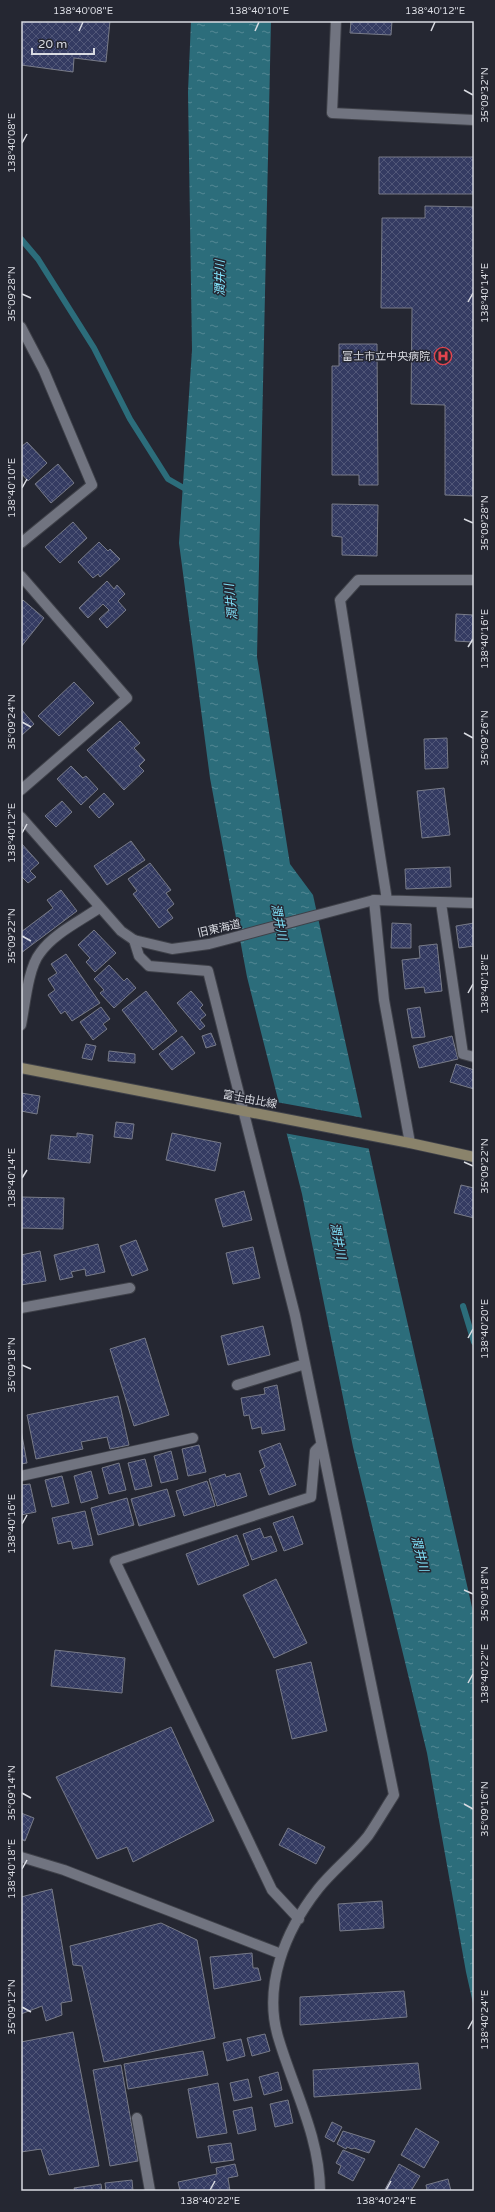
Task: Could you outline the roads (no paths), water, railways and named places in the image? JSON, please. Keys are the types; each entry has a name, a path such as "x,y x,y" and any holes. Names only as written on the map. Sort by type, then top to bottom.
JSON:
{"main road":[{"name":"富士由比線","path":"21,1068 244,1110 474,1157"}],"street":[{"path":"336,21 332,112 474,120"},
{"path":"21,327 44,371 92,485 21,543"},
{"path":"21,576 127,698 21,790"},
{"path":"387,900 340,600 358,580 474,580"},
{"name":"旧東海道","path":"21,817 99,908 121,931 134,940 172,949 209,944 374,900 474,904"},
{"path":"374,900 384,1000 410,1143"},
{"path":"441,903 464,1054 474,1057"},
{"path":"21,1025 32,971 39,953 55,938 99,908"},
{"path":"134,940 139,956 149,966 208,971 244,1110 305,1364 394,1795 367,1837 318,1889 299,1919 281,1954 274,1983 273,2009 278,2039 310,2128 320,2171 320,2191"},
{"path":"21,1308 130,1288"},
{"path":"237,1385 305,1364"},
{"path":"21,1476 193,1438"},
{"path":"299,1919 272,1890 115,1561 311,1497 315,1451 321,1445"},
{"path":"21,1857 64,1870 281,1954"},
{"path":"137,2118 150,2191"}],"water":[{"name":"潤井川","path":"191,21 271,21 257,657 290,864 313,895 393,1259 474,1616 474,2008 466,1972 427,1753 353,1447 302,1194 247,977 210,778 179,543 192,350 188,92"}],"waterway":[{"path":"21,239 38,259 94,348 130,419 168,479 189,491"},
{"path":"463,1306 474,1342"}],"place":[{"name":"富士市立中央病院","path":"443,356"}]}
